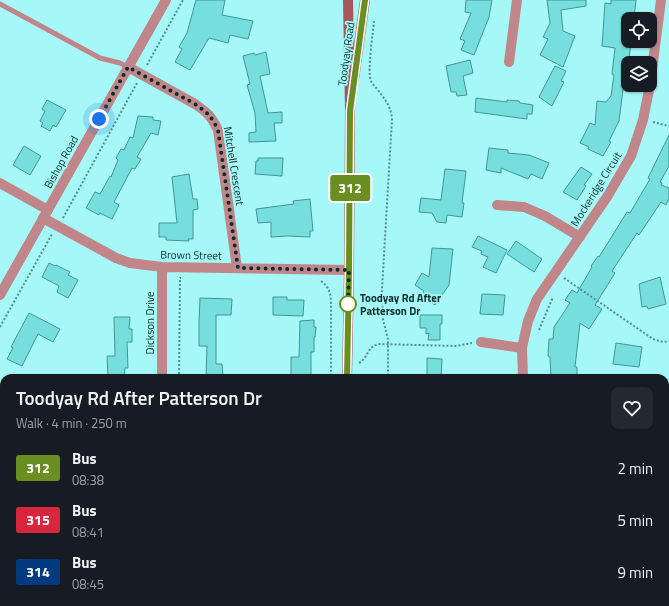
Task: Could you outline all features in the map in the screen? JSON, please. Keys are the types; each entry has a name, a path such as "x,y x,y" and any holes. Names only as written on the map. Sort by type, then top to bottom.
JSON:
{"main road":[{"name":"Toodyay Road","path":"347,374 350,111 348,0"},
{"name":"Toodyay Road","path":"350,111 365,0"}],"street":[{"name":"Bishop Road","path":"0,295 166,0"},
{"path":"509,62 517,0"},
{"name":"Mockeridge Circuit","path":"524,374 522,348 528,321 537,299 623,172 638,138 650,85 661,0"},
{"name":"Mitchell Crescent","path":"128,67 200,107 213,119 216,124 238,268"},
{"name":"Brown Street","path":"0,183 116,258 130,263 162,267 349,270"},
{"path":"497,205 524,207 546,216 580,237"},
{"name":"Dickson Drive","path":"162,267 162,374"},
{"path":"481,342 522,348"}],"lane":[{"path":"0,4 100,58 120,63 128,67"}],"path":[{"path":"62,218 183,0"},
{"path":"375,16 370,79 388,104 392,113 382,289 383,320 388,339 388,374"},
{"path":"650,122 669,126"},
{"path":"0,328 53,233"},
{"path":"179,374 180,278 187,278"},
{"path":"564,278 653,340 663,342 669,341"},
{"path":"318,280 328,286 330,292 331,374"},
{"path":"347,363 362,361 373,346 378,344 456,346 481,342"}],"building":[{"path":"196,0 225,0 222,15 253,21 248,39 230,35 228,43 209,38 190,70 175,62 182,49 179,47 187,33"},
{"path":"466,0 492,0 489,17 474,55 461,50 465,41 460,39 471,13 465,12"},
{"path":"547,0 586,0 586,6 561,10 563,31 575,36 563,67 540,55 548,39 543,37 550,23"},
{"path":"611,0 636,0 635,12 621,12 621,48 630,48 629,56 621,56 621,92 623,92 619,121 609,141 611,142 603,156 588,149 589,147 580,143 590,123 595,125 597,101 606,102 611,96 614,75 612,74 615,48 602,46 605,3 611,4"},
{"path":"266,52 270,74 260,76 268,113 282,112 282,123 274,123 276,141 249,142 249,133 256,132 255,113 247,85 250,84 243,56"},
{"path":"470,60 473,73 463,76 467,95 457,96 456,92 451,92 446,66"},
{"path":"555,66 566,71 561,81 564,82 552,106 539,97"},
{"path":"476,98 507,102 507,100 519,101 520,103 533,105 532,114 527,114 527,119 475,112"},
{"path":"47,100 66,110 56,127 53,125 50,131 41,126 43,123 40,121 45,111 42,109"},
{"path":"138,116 153,117 153,120 161,121 158,135 151,133 137,157 141,159 135,169 132,168 114,202 119,205 112,219 100,213 99,215 86,208 95,192 100,194 110,176 111,177 118,160 116,158 121,149 124,150 130,137 133,138"},
{"path":"669,135 669,166 660,182 662,183 661,185 669,188 669,199 666,205 661,202 639,235 637,233 612,271 615,273 595,305 602,309 589,329 580,323 575,367 577,367 577,374 551,374 550,357 548,356 549,339 553,339 554,327 570,303 565,300 572,290 577,293 592,267 591,266 598,256 599,257 627,212 630,213 650,179 648,178"},
{"path":"24,146 41,156 30,175 13,165"},
{"path":"489,148 508,150 508,153 529,155 549,163 542,179 531,174 528,179 501,168 501,173 486,170"},
{"path":"258,158 283,158 282,176 255,174 256,161 258,161"},
{"path":"581,167 592,174 584,185 586,186 577,200 563,192"},
{"path":"445,169 466,171 462,203 464,203 462,217 447,215 446,223 437,222 432,213 419,212 421,198 441,200"},
{"path":"189,174 193,199 197,199 198,209 193,210 193,239 188,239 189,241 166,240 166,237 159,237 159,223 177,223 172,177"},
{"path":"310,199 313,231 310,231 310,237 271,237 271,222 258,223 256,209 294,204 293,201"},
{"path":"478,236 507,250 496,273 483,267 488,257 481,254 482,251 472,247"},
{"path":"516,241 542,259 534,272 507,254"},
{"path":"432,248 453,249 449,285 435,305 421,296 424,291 415,285 422,273 429,277"},
{"path":"49,263 70,272 68,275 78,280 68,298 57,292 59,286 42,277"},
{"path":"660,277 666,304 648,309 647,306 642,307 639,284"},
{"path":"482,294 505,295 503,315 480,314"},
{"path":"273,297 287,297 287,300 304,300 303,316 273,315"},
{"path":"200,298 232,299 231,315 216,315 216,364 222,364 223,374 206,374 207,346 199,346"},
{"path":"29,313 60,329 53,342 38,334 22,366 7,359 13,348 11,347"},
{"path":"420,315 442,315 442,324 440,324 440,340 428,340 429,333 426,334 426,328 420,328"},
{"path":"114,317 130,317 129,329 132,329 132,342 127,342 128,368 125,368 124,374 108,374 107,356 115,356"},
{"path":"314,320 314,327 316,327 314,352 311,352 311,374 291,374 291,357 299,357 300,321"},
{"path":"616,343 642,347 639,367 613,364"},
{"path":"427,358 442,359 441,374 427,374"}],"bus line":[{"name":"312","path":"347,374 350,111 365,0"}],"place":[{"name":"Toodyay Rd After Patterson Dr","path":"348,304"}],"route":[{"path":"99,119 128,67 205,111 213,119 218,130 238,268 349,270 348,304"}]}
